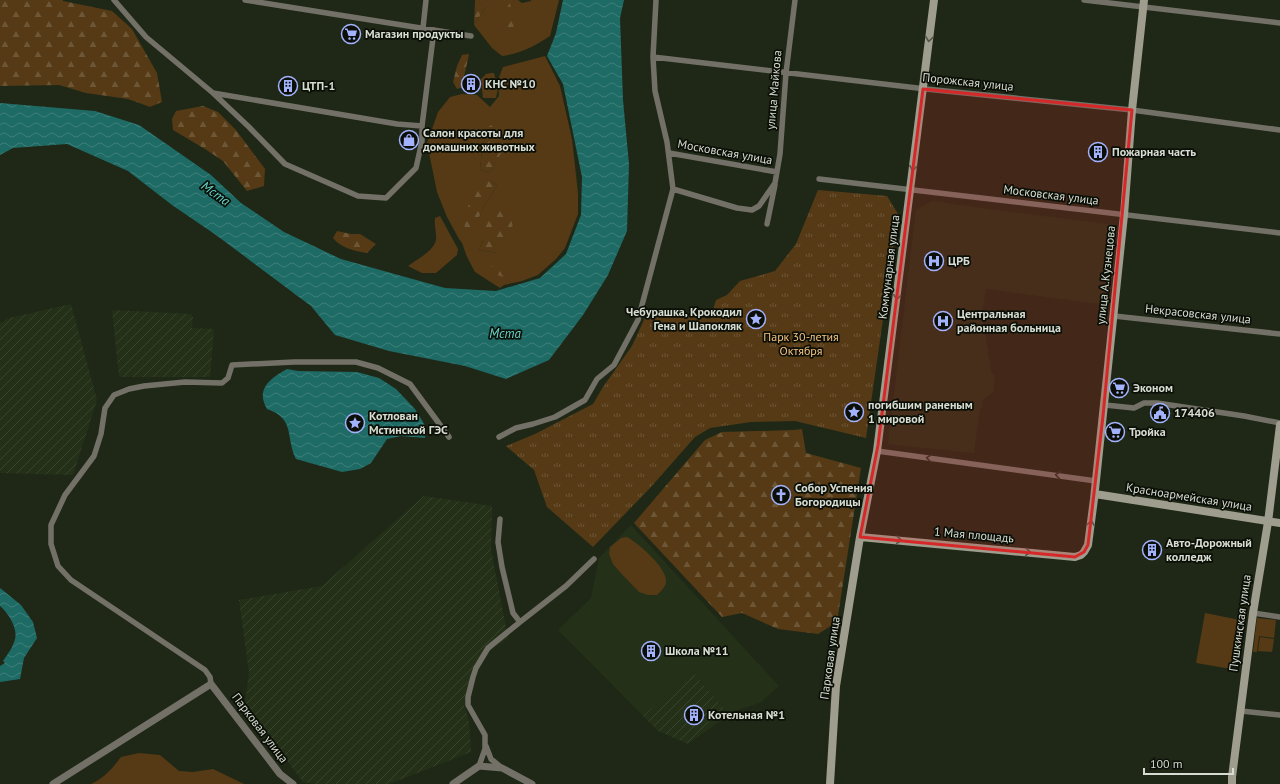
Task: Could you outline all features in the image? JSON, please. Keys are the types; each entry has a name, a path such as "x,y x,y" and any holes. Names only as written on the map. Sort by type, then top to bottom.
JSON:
{"main road":[{"name":"Коммунарная улица","path":"860,537 878,451 934,0"},
{"name":"улица А.Кузнецова","path":"1084,552 1088,545 1105,405 1124,215 1132,110 1144,3"},
{"name":"Пушкинская улица","path":"1232,780 1253,613 1268,522 1280,424"},
{"name":"Красноармейская улица","path":"1095,494 1280,523"},
{"name":"1 Мая площадь","path":"860,537 1076,557 1084,552"},
{"name":"Парковая улица","path":"830,784 836,686 860,537"}],"street":[{"path":"114,0 146,37 212,93 286,164 358,196 386,198 416,168 422,141 422,126 434,30"},
{"path":"245,0 262,1 471,36"},
{"path":"423,28 426,0"},
{"path":"499,437 516,428 555,417 585,400 597,379 614,365 638,320 674,189 668,142 655,91 653,57 656,0"},
{"name":"улица Майкова","path":"767,224 780,154 786,74 795,0"},
{"path":"1084,0 1144,3 1280,23"},
{"name":"Порожская улица","path":"653,57 786,74 1132,110 1280,130"},
{"path":"212,93 422,126"},
{"name":"Московская улица","path":"669,153 777,172"},
{"name":"Московская улица","path":"819,179 1280,233"},
{"name":"улица Майкова","path":"674,189 737,208 752,210 759,206 775,183"},
{"name":"Некрасовская улица","path":"1114,316 1280,334"},
{"path":"54,784 211,684 210,677 205,670 70,580 58,566 51,544 51,525 65,495 94,456 101,434 104,408 114,395 129,389 144,386 185,382 222,383 228,378 232,365 294,362 356,362 378,368 410,384 449,437"},
{"path":"1105,405 1134,408 1144,403 1157,403 1244,416 1280,424"},
{"path":"878,451 1096,481"},
{"path":"500,519 498,542 502,566 513,613 520,622"},
{"path":"453,784 479,766 485,750 485,735 468,705 468,697 476,668 488,648 566,586 594,559"},
{"path":"1253,613 1280,617"},
{"name":"Парковая улица","path":"211,684 280,774 293,784"},
{"path":"1241,711 1280,715"},
{"path":"485,742 492,759 502,768 532,784"},
{"path":"479,766 502,768"}],"highlighted area":[{"path":"923,89 1132,110 1103,416 1088,545 1084,552 1075,557 860,537 878,445"}],"shaded area":[{"name":"Центральная районная больница","path":"932,201 1114,225 1108,305 986,289 982,314 991,371 995,376 993,392 982,400 974,453 888,444 916,210"},
{"path":"71,304 97,400 73,475 0,473 0,323 9,318"},
{"path":"112,310 191,314 193,317 192,328 214,329 210,377 119,377"},
{"path":"424,496 492,506 491,550 508,638 480,658 464,705 469,721 471,752 389,784 315,784 303,782 245,704 249,673 239,600 322,586"},
{"path":"631,525 779,686 760,703 728,713 693,672 643,716 558,630 591,598 599,558"},
{"path":"693,672 728,713 688,744 658,731 643,716"}],"green space":[{"path":"0,0 63,0 112,11 132,29 157,73 162,102 150,107 128,99 86,93 59,85 0,86"},
{"path":"475,0 490,0 474,25 475,2"},
{"path":"490,0 518,0 522,3 531,0 559,0 550,36 527,49 502,56 492,48 474,25"},
{"path":"509,0 515,23 509,38 505,23 504,6"},
{"path":"469,54 463,87 457,89 453,82 457,66 462,55"},
{"path":"545,56 560,86 572,139 578,193 578,214 565,248 556,259 538,275 522,281 504,285 500,288 475,272 467,257 462,243 447,217 437,192 427,143 438,112 450,97 462,94 477,95 490,107 499,96 498,80 503,67","holes":["487,128 507,142 490,172 480,170 482,150","490,180 497,186 485,204 478,219","483,239 497,253 479,250"]},
{"path":"494,73 498,88 496,98 483,98 481,79 486,74"},
{"path":"203,106 218,112 236,130 265,169 264,186 247,191 223,161 173,130 172,119 176,111"},
{"path":"496,122 506,127 507,143 490,172 480,170 482,150 487,128"},
{"path":"490,180 497,186 485,204 470,237 466,237 464,222 472,193"},
{"name":"Парк 30-летия Октября","path":"818,190 887,196 898,214 866,438 795,421 751,422 710,428 695,437 650,488 593,547 547,507 534,470 506,446 535,434 593,404 632,346 649,309 710,319 716,300 727,295 740,281 775,271 796,244"},
{"path":"507,208 513,213 512,232 509,239 497,253 479,250 483,239 485,224 496,209"},
{"path":"440,216 458,249 457,255 436,273 422,273 408,266 432,248 436,240 435,218"},
{"path":"337,231 360,234 376,244 367,253 344,247 333,238"},
{"path":"501,263 506,270 503,277 495,274 491,266"},
{"path":"802,429 806,453 861,468 837,622 818,634 778,629 742,613 722,617 634,523 705,440 722,432"},
{"path":"627,537 638,544 661,568 666,584 657,595 648,595 639,592 613,564 609,554 610,547 621,538"},
{"path":"1205,613 1240,620 1231,669 1196,663"},
{"path":"1257,618 1276,620 1274,638 1259,636 1257,652 1253,652"},
{"path":"1260,637 1274,639 1272,652 1258,651"},
{"path":"139,753 160,755 179,771 193,772 213,769 244,784 91,784 108,773 121,757"}],"water":[{"name":"Мста","path":"563,0 624,0 620,18 623,100 629,164 627,231 608,275 583,315 549,360 506,379 465,366 389,351 335,335 311,306 216,235 172,205 128,171 67,144 13,148 0,155 0,103 95,111 139,125 211,175 241,203 284,232 341,259 445,288 496,291 540,278 566,254 581,215 582,177 563,84 547,56 556,33"},
{"name":"Котлован Мстинской ГЭС","path":"287,369 298,371 357,372 379,378 396,389 415,409 426,427 425,438 401,436 387,439 371,463 360,469 342,472 296,459 286,423 276,413 267,409 263,396 266,385 270,380"},
{"path":"0,588 21,605 33,622 37,638 24,658 20,679 0,682 0,666 5,663 3,661 13,645 16,635 12,621 0,606"}],"place":[{"name":"Магазин продукты","path":"351,34"},
{"name":"КНС №10","path":"471,84"},
{"name":"ЦТП-1","path":"288,86"},
{"name":"Салон красоты для домашних животных","path":"409,140"},
{"name":"Пожарная часть","path":"1098,152"},
{"name":"ЦРБ","path":"934,261"},
{"name":"Чебурашка, Крокодил Гена и Шапокляк","path":"756,319"},
{"name":"Центральная районная больница","path":"943,321"},
{"name":"Эконом","path":"1119,388"},
{"name":"погибшим раненым 1 мировой","path":"854,412"},
{"name":"174406","path":"1160,413"},
{"name":"Котлован Мстинской ГЭС","path":"355,423"},
{"name":"Тройка","path":"1115,432"},
{"name":"Собор Успения Богородицы","path":"781,495"},
{"name":"Авто-Дорожный колледж","path":"1152,550"},
{"name":"Школа №11","path":"651,651"},
{"name":"Котельная №1","path":"694,715"}]}
